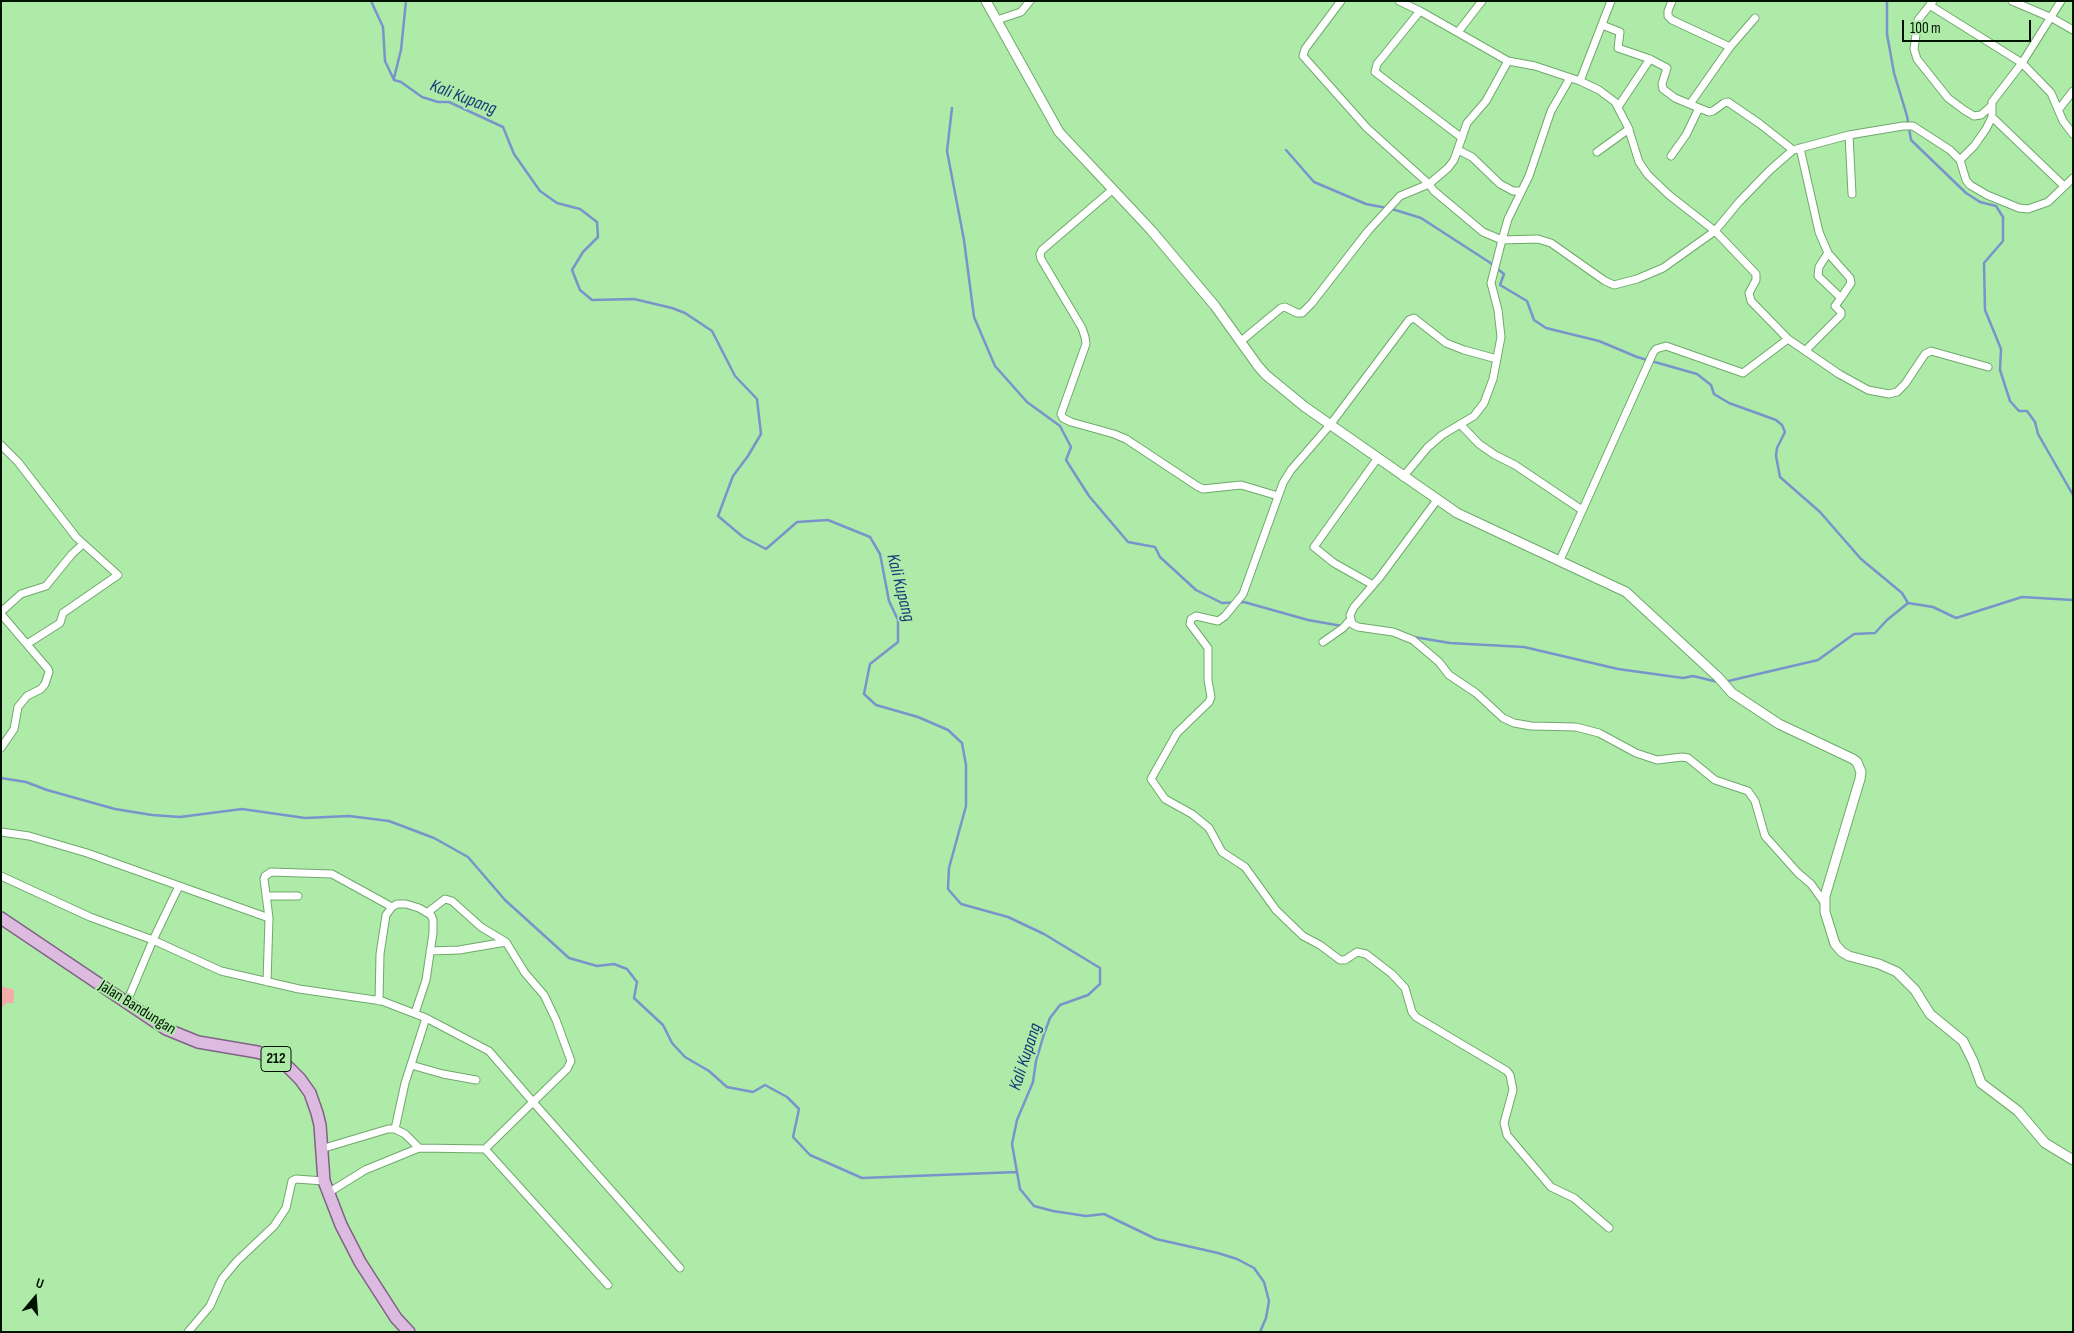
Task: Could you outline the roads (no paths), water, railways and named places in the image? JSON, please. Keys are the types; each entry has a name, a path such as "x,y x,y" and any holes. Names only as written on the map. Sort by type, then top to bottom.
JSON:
{"main road":[{"name":"Jalan Bandungan","path":"1,918 126,1004 166,1029 198,1042 257,1052 273,1057 300,1078 310,1093 320,1125 324,1181 341,1225 360,1262 396,1318 409,1332"}],"street":[{"path":"986,1 1059,132 1151,230 1215,306 1266,375 1305,408 1437,500 1475,522 1626,592 1732,693 1779,724 1852,759 1860,766 1860,779 1829,878 1824,902"},
{"path":"996,20 1021,12 1030,1"},
{"path":"1341,1 1305,49 1304,56 1367,128 1429,184 1434,191 1483,232 1502,240 1545,240 1558,247 1605,281 1614,285 1637,279 1663,268 1715,231 1764,176 1796,149 1849,136 1903,126 1913,126 1950,150 1960,160 1966,180 1970,185 1987,195 2019,208 2028,209 2048,202 2073,178"},
{"path":"1399,1 1420,10 1508,61 1536,66 1580,81 1599,90 1615,102 1629,129 1639,162 1648,175 1668,195 1715,231 1756,274 1749,297 1788,339 1858,385 1889,394 1897,392 1905,384 1925,354 1931,351 1988,367"},
{"path":"1458,32 1482,1"},
{"path":"1580,81 1611,1"},
{"path":"1672,1 1668,11 1668,16 1672,20 1730,47"},
{"path":"2012,1 2052,18 2073,30"},
{"path":"2061,1 2022,64 1990,107 1981,115 1974,116 1948,98 1916,59 1914,49 1918,20 1932,4 2022,64 2045,86 2059,109 2063,121 2073,134"},
{"path":"1420,10 1377,64 1376,72 1462,138"},
{"path":"1690,104 1730,47 1755,18"},
{"path":"1602,25 1620,32 1618,48 1650,59 1667,68 1662,84 1663,89 1676,98 1709,112 1717,110 1724,103 1731,104 1796,149 1819,232 1828,253 1850,278 1851,283 1835,306 1841,312 1841,315 1805,351"},
{"path":"1618,107 1650,59"},
{"path":"1240,342 1281,308 1285,307 1297,313 1302,313 1312,304 1368,231 1400,196 1429,184 1448,168 1458,150 1468,123 1486,101 1508,61"},
{"path":"1403,477 1428,447 1474,416 1484,402 1493,378 1501,337 1498,310 1491,283 1502,240 1508,219 1529,176 1551,111 1570,78"},
{"path":"2059,109 2073,91"},
{"path":"1990,107 1992,117 2064,186"},
{"path":"1671,156 1686,135 1699,108"},
{"path":"1960,160 1974,146 1992,117"},
{"path":"1597,152 1629,129"},
{"path":"1849,136 1852,194"},
{"path":"1458,150 1472,157 1500,184 1513,191 1521,191"},
{"path":"1112,190 1042,250 1040,254 1041,260 1086,337 1086,344 1061,409 1061,414 1071,422 1126,439 1197,486 1203,488 1241,485 1278,496"},
{"path":"1828,253 1819,267 1818,276 1822,282 1841,298"},
{"path":"1497,359 1446,343 1414,318 1411,318 1330,425 1290,470 1278,496 1243,594 1218,621 1196,616 1191,619 1190,624 1208,648 1208,680 1211,697 1209,702 1177,734 1153,775 1152,783 1165,799 1192,814 1209,828 1222,852 1245,868 1276,910 1303,936 1340,960 1345,960 1357,952 1366,954 1392,974 1405,988 1412,1012 1416,1017 1507,1071 1510,1075 1513,1090 1504,1124 1507,1135 1551,1187 1574,1198 1609,1228"},
{"path":"1560,560 1656,349 1666,346 1743,373 1788,339"},
{"path":"1460,424 1479,444 1495,455 1515,464 1582,510"},
{"path":"1,445 18,462 83,544 118,575 63,613 60,623 28,644"},
{"path":"1373,585 1334,563 1314,547 1377,459"},
{"path":"1437,500 1373,585 1354,607 1350,615 1352,624 1358,627 1399,634 1413,640 1439,662 1449,674 1476,693 1503,718 1514,723 1531,726 1576,727 1589,730 1636,753 1657,760 1688,758 1715,780 1748,792 1755,801 1765,836 1798,873 1811,884 1824,902 1832,938 1838,948 1849,956 1879,964 1897,972 1915,990 1930,1014 1963,1041 1981,1083 2018,1111 2045,1142 2073,1160"},
{"path":"1,748 14,729 16,714 22,701 27,696 41,689 48,679 48,669 1,613 21,594 46,586 72,554 83,544"},
{"path":"1323,642 1350,620"},
{"path":"1,832 37,838 95,856 269,918"},
{"path":"267,982 269,918 265,876 270,872 325,872 342,878 392,907"},
{"path":"1,876 90,917 153,940 220,971 299,989 379,1001 415,1013 489,1051 680,1268"},
{"path":"126,1004 153,940 179,886"},
{"path":"266,896 298,896"},
{"path":"328,1193 365,1170 419,1148 485,1149 567,1069 571,1061 546,999 525,973 506,942 481,927 452,901 445,899 428,912"},
{"path":"379,1001 380,954 384,920 392,907 397,904 406,904 428,912 433,920 426,980 415,1013"},
{"path":"430,951 459,950 506,942"},
{"path":"395,1129 411,1065 426,1018"},
{"path":"411,1065 476,1080"},
{"path":"321,1149 379,1131 395,1129 405,1134 419,1148"},
{"path":"485,1149 608,1285"},
{"path":"188,1332 210,1306 222,1280 244,1254 274,1226 286,1208 292,1181 296,1179 324,1181"}],"waterway":[{"name":"Kali Kupang","path":"371,1 383,27 385,61 394,80 401,82 422,97 438,102 449,102 503,127 514,154 540,191 557,203 580,209 597,222 598,237 583,252 572,270 580,290 592,300 634,299 672,308 685,313 712,331 735,376 757,399 761,434 733,476 718,516 743,537 766,549 797,522 828,520 870,537 880,554 889,601 898,620 898,642 870,664 864,694 876,705 918,717 948,730 962,743 966,765 966,806 949,868 948,889 961,904 1008,917 1044,934 1100,968 1100,984 1088,995 1060,1005 1050,1018 1044,1034 1036,1061 1033,1082 1017,1120 1012,1144 1020,1189 1034,1206 1086,1216 1104,1214 1156,1239 1218,1253 1237,1259 1254,1268 1264,1282 1269,1301 1266,1318 1260,1332"},
{"path":"394,78 401,50 406,1"},
{"path":"1887,1 1887,34 1894,73 1907,116 1911,140 1966,193 1980,202 1996,206 2003,217 2003,241 1984,263 1985,310 2001,349 2000,370 2010,401 2019,411 2027,411 2035,422 2038,434 2073,495"},
{"path":"952,108 947,151 964,240 974,317 995,366 1027,402 1060,426 1071,447 1066,460 1089,496 1128,542 1155,547 1160,557 1196,590 1222,603 1244,602 1308,620 1342,626"},
{"path":"1286,150 1314,182 1366,204 1392,209 1421,218 1489,262 1504,274 1500,285 1527,301 1534,320 1546,328 1599,341 1637,357 1697,374 1711,385 1714,394 1729,403 1776,420 1782,425 1785,432 1777,448 1776,456 1780,477 1820,512 1861,559 1902,593 1908,603"},
{"path":"1724,682 1818,660 1854,634 1875,633 1887,620 1908,603 1933,607 1956,618 2022,597 2073,600"},
{"path":"1414,637 1450,643 1524,647 1618,669 1683,678 1693,676 1718,682"},
{"path":"1,778 26,782 47,790 115,809 152,815 180,817 242,809 305,818 349,816 389,821 434,838 468,857 505,900 569,958 597,966 614,964 627,969 637,982 634,998 663,1025 672,1043 685,1057 709,1071 727,1087 753,1092 765,1085 787,1097 799,1109 793,1137 810,1155 862,1178 1017,1172"}]}
